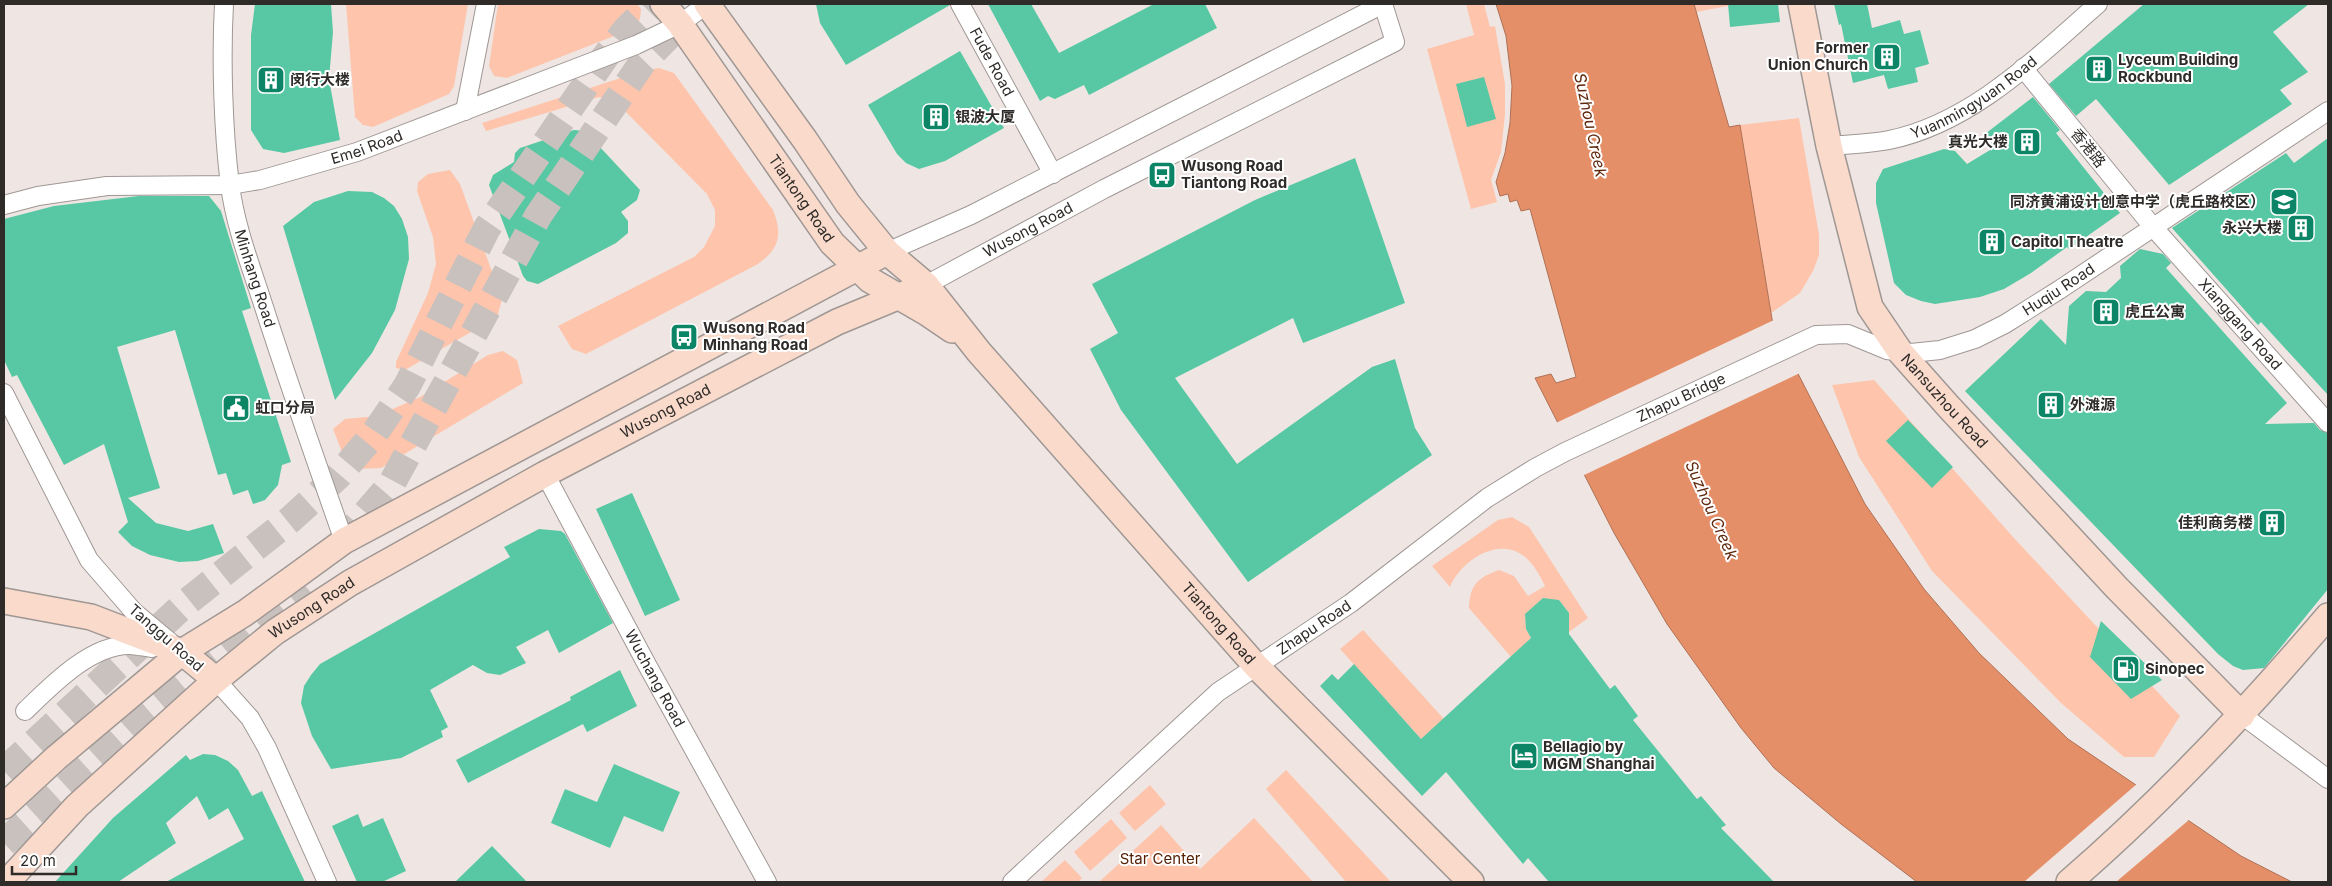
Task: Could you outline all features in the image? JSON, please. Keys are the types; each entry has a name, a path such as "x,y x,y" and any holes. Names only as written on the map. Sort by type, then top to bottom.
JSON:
{"main road":[{"name":"Tiantong Road","path":"663,4 680,24 832,243 870,280 927,312 978,352"},
{"name":"Tiantong Road","path":"707,4 805,140 848,204 887,252 926,285 978,352 1256,666 1471,882"},
{"name":"Nansuzhou Road","path":"1801,4 1829,146 1870,308 1901,352 1948,406 2117,588 2242,715"},
{"path":"4,806 56,758 182,652 245,613 344,541 887,252"},
{"name":"Wusong Road","path":"7,882 78,806 216,680 274,632 350,584 545,474 837,322 899,298 926,285"},
{"path":"4,601 91,617 182,652"},
{"path":"2069,882 2170,790 2242,715 2328,616"},
{"name":"Tanggu Road","path":"182,652 216,680"}],"street":[{"name":"Minhang Road","path":"224,4 224,93 230,185 240,234 278,352 344,541"},
{"path":"465,110 486,4"},
{"name":"Emei Road","path":"4,205 38,196 107,186 230,185 278,176 357,152 636,45 680,24 707,4"},
{"name":"Fude Road","path":"960,4 1053,174"},
{"path":"887,252 971,216 1383,4"},
{"name":"Wusong Road","path":"926,285 1104,189 1395,42 1383,4"},
{"name":"Yuanmingyuan Road","path":"1829,146 1890,140 1944,121 2012,78 2098,4"},
{"name":"香港路","path":"2023,68 2153,227"},
{"name":"Huqiu Road","path":"1901,352 1940,350 1975,339 1998,328 2328,111"},
{"name":"Xianggang Road","path":"2153,227 2328,422"},
{"name":"Zhapu Bridge","path":"1565,452 1816,335 1848,334 1887,350 1901,352"},
{"name":"Tanggu Road","path":"4,393 89,560 134,612 182,652"},
{"name":"Zhapu Road","path":"1012,882 1212,698 1256,666 1351,603 1487,498 1565,452"},
{"name":"Wuchang Road","path":"545,474 646,663 767,882"},
{"path":"25,711 67,673 112,647 129,644 182,652"},
{"name":"Tanggu Road","path":"216,680 250,718 267,748 326,882"},
{"path":"2242,715 2328,779"}],"green space":[{"path":"346,4 468,4 454,86 449,94 373,127 363,125 355,117"},
{"path":"498,4 637,4 641,9 640,19 632,29 507,78 494,76 489,66"},
{"path":"1466,4 1484,4 1490,27 1495,26 1505,84 1505,114 1501,152 1491,180 1497,202 1471,209 1427,49 1474,35"},
{"path":"1694,4 1728,4 1728,6 1696,12"},
{"path":"659,68 674,73 773,210 778,227 777,241 771,253 758,264 586,354 572,349 558,326 694,257 704,247 715,226 715,210 707,194 614,100 599,97 486,131 482,123 642,71"},
{"path":"1799,118 1819,235 1819,255 1813,271 1800,293 1771,313 1740,125"},
{"path":"450,170 460,184 502,299 498,314 492,320 405,370 396,368 396,362 428,293 436,264 433,237 417,191 418,182 428,174"},
{"path":"503,351 517,360 523,383 381,468 356,469 342,452 333,429 345,419 377,416 420,397 488,355"},
{"path":"1874,380 2014,538 2180,716 2154,757 2124,757 2061,703 1932,571 1859,457 1832,385"},
{"path":"1512,517 1529,527 1588,618 1569,632 1569,613 1559,600 1525,614 1526,629 1531,638 1511,657 1469,608 1471,593 1480,579 1499,570 1514,576 1528,596 1545,586 1531,563 1524,556 1509,549 1488,551 1469,562 1461,570 1450,587 1432,566 1498,520"},
{"path":"1363,630 1444,719 1421,739 1340,649"},
{"path":"1286,770 1391,882 1346,882 1266,789"},
{"path":"1150,785 1166,804 1135,831 1119,813"},
{"name":"Star Center","path":"1254,818 1313,882 1099,882 1161,825 1200,869"},
{"path":"1111,819 1127,838 1090,871 1074,852"},
{"path":"1065,860 1082,878 1078,882 1041,882"}],"water":[{"name":"Suzhou Creek","path":"1496,4 1694,4 1729,127 1740,125 1773,325 1865,504 1924,589 1979,653 2068,739 2241,856 2292,882 1917,882 1841,824 1774,768 1741,728 1667,624 1614,533 1535,378 1551,374 1556,383 1576,377 1530,209 1521,211 1517,200 1510,202 1508,194 1500,196 1496,182 1505,153 1510,123 1512,86 1506,36"}],"pier":[{"path":"1774,320 1800,373 1582,476 1556,423"},
{"path":"2138,783 2190,819 2116,882 2024,882"}],"building":[{"name":"闵行大楼","path":"255,4 331,4 333,32 329,79 340,140 284,153 263,149 251,130 251,35"},
{"path":"816,4 950,5 846,65 820,23"},
{"path":"988,4 1031,4 1059,53 1154,4 1205,4 1217,28 1089,95 1084,85 1055,99 1048,96 1040,101"},
{"path":"1728,4 1778,4 1780,22 1730,27"},
{"name":"Former Union Church","path":"1834,4 1867,4 1872,28 1900,20 1904,34 1920,30 1929,64 1915,68 1918,82 1888,89 1884,75 1853,83 1841,24 1839,25"},
{"path":"2144,4 2309,4 2273,32 2308,72 2280,90 2292,104 2169,185 2096,99 2076,116 2049,84"},
{"name":"银波大厦","path":"960,51 1004,128 945,161 919,169 906,163 897,154 868,105"},
{"path":"1484,77 1496,119 1467,127 1456,84"},
{"path":"2033,97 2060,130 2056,133 2120,213 2069,249 2067,247 2031,273 2004,289 1980,297 1935,304 1906,295 1894,283 1876,203 1876,183 1883,169 1944,149 1955,151 1967,164 1995,147 1985,134"},
{"path":"574,130 585,131 640,190 637,200 621,212 628,221 628,233 616,243 538,284 527,281 523,276 489,185 493,175 514,162 515,153 520,148"},
{"path":"2328,138 2328,395 2261,322 2258,325 2172,228 2286,153 2294,163"},
{"path":"1355,158 1405,303 1303,343 1293,318 1175,378 1237,464 1372,367 1395,359 1415,428 1432,455 1248,582 1121,410 1090,349 1118,333 1092,284 1255,200"},
{"path":"348,191 372,192 394,206 402,219 408,237 409,259 395,310 372,353 335,400 283,226 314,202"},
{"path":"139,196 209,196 221,211 251,308 242,311 291,462 282,465 278,485 265,500 253,504 248,490 233,495 226,473 218,475 175,330 117,347 160,488 128,498 156,523 188,531 213,524 224,553 198,561 179,562 150,555 132,546 118,532 128,522 104,444 64,465 17,375 12,377 4,360 4,219 54,206"},
{"path":"2140,249 2163,254 2171,263 2166,268 2287,403 2265,424 2314,423 2320,430 2328,433 2328,589 2264,668 2243,670 2233,666 2218,654 1965,391 2041,319 2066,345 2069,306 2086,291 2106,292 2121,278 2120,266"},
{"path":"1908,420 1953,467 1932,488 1886,441"},
{"path":"632,493 680,600 645,616 596,509"},
{"path":"539,529 561,531 565,534 613,623 559,653 548,630 516,647 526,663 500,675 487,673 473,665 430,690 448,727 441,731 443,737 401,758 331,769 312,736 301,703 304,686 320,664 510,557 504,547"},
{"name":"Bellagio by MGM Shanghai","path":"1543,598 1559,600 1569,613 1569,634 1610,689 1615,685 1638,716 1633,720 1697,799 1701,796 1726,825 1721,828 1774,882 1549,882 1528,858 1523,864 1446,772 1422,796 1320,686 1332,674 1338,680 1354,664 1421,739 1531,638 1526,629 1525,614"},
{"name":"Sinopec","path":"2101,621 2162,680 2131,699 2090,657"},
{"path":"620,670 637,706 587,732 583,724 468,783 456,760 571,700 570,697"},
{"path":"203,754 215,755 228,761 238,770 252,796 262,791 305,882 166,882 244,839 228,808 209,820 197,796 166,823 176,843 118,882 55,882 113,818 186,755 190,760"},
{"path":"614,764 680,792 663,832 624,816 610,848 551,823 565,789 597,802"},
{"path":"358,814 363,827 383,818 406,871 382,882 357,882 332,826"},
{"path":"492,846 527,882 455,882"}],"tunnel":[{"path":"4,771 187,602 291,519 338,476 374,434 407,386 487,228 605,57 626,30 652,4"},
{"path":"339,545 392,483 538,216 642,63 688,16"},
{"path":"4,843 137,723 303,583"}],"place":[{"name":"Former Union Church","path":"1887,57"},
{"name":"Lyceum Building Rockbund","path":"2099,69"},
{"name":"闵行大楼","path":"271,80"},
{"name":"银波大厦","path":"936,117"},
{"name":"真光大楼","path":"2027,142"},
{"name":"Wusong Road Tiantong Road","path":"1162,175"},
{"name":"同济黄浦设计创意中学（虎丘路校区）","path":"2284,202"},
{"name":"永兴大楼","path":"2301,228"},
{"name":"Capitol Theatre","path":"1992,242"},
{"name":"虎丘公寓","path":"2106,312"},
{"name":"Wusong Road Minhang Road","path":"684,337"},
{"name":"外滩源","path":"2051,405"},
{"name":"虹口分局","path":"236,408"},
{"name":"佳利商务楼","path":"2272,523"},
{"name":"Sinopec","path":"2126,669"},
{"name":"Bellagio by MGM Shanghai","path":"1524,756"}]}
